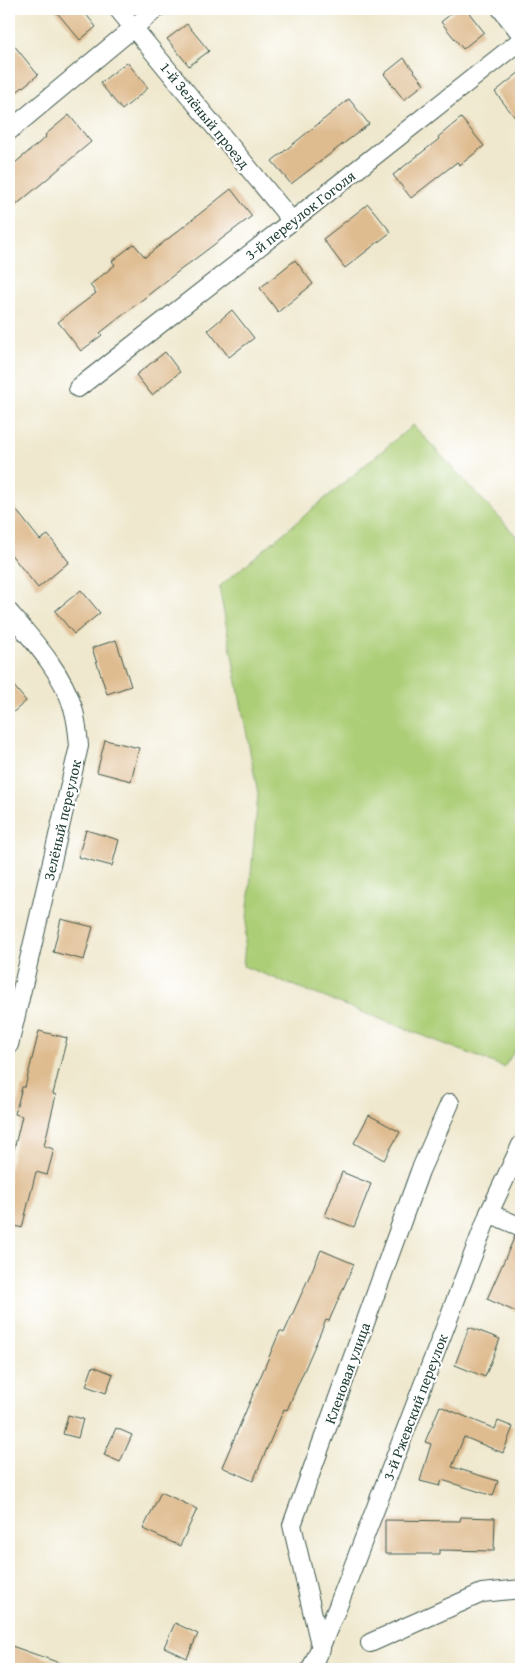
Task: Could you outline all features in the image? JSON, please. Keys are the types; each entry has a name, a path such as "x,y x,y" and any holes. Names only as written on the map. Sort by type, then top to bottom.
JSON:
{"street":[{"name":"1-й Зелёный проезд","path":"118,9 292,221"},
{"path":"9,131 156,9"},
{"path":"500,9 521,34"},
{"name":"3-й переулок Гоголя","path":"78,388 521,40"},
{"name":"Зелёный переулок","path":"9,612 66,688 76,720 79,746 9,1045"},
{"name":"Кленовая улица","path":"321,1648 292,1525 420,1171 450,1103"},
{"name":"3-й Ржевский переулок","path":"311,1669 321,1648 489,1213 521,1145"},
{"path":"489,1213 521,1227"},
{"path":"370,1643 482,1592 521,1589"}],"green space":[{"path":"413,425 521,541 521,1041 504,1067 243,966 258,794 219,587"}],"building":[{"path":"54,9 82,9 96,27 80,40"},
{"path":"457,9 466,9 484,32 463,49 441,22"},
{"path":"187,24 209,51 189,66 167,39"},
{"path":"9,39 38,75 9,98"},
{"path":"404,58 424,84 404,100 384,74"},
{"path":"127,62 148,88 122,110 100,83"},
{"path":"521,71 521,125 495,92"},
{"path":"349,99 369,124 291,184 272,161"},
{"path":"69,115 91,142 9,211 9,168"},
{"path":"461,118 484,146 460,165 457,162 411,198 393,175 439,139 438,137"},
{"path":"231,189 252,216 100,333 102,335 81,351 58,322 96,293 90,285 115,265 112,261 134,244 145,257"},
{"path":"368,204 391,232 345,268 323,239"},
{"path":"295,260 313,284 278,312 260,288"},
{"path":"232,310 254,338 229,357 208,330"},
{"path":"165,352 180,372 152,395 136,375"},
{"path":"9,501 40,540 48,535 69,562 38,588 9,552"},
{"path":"81,590 100,613 74,634 55,611"},
{"path":"116,640 131,686 107,694 92,648"},
{"path":"9,680 26,701 9,716"},
{"path":"105,740 139,748 131,781 97,772"},
{"path":"86,830 119,840 112,866 78,857"},
{"path":"61,919 93,927 84,960 53,952"},
{"path":"39,1031 67,1038 53,1094 56,1095 44,1146 54,1149 47,1175 36,1172 22,1228 9,1224 9,1170 22,1116 15,1114 22,1087 25,1087"},
{"path":"369,1115 400,1132 384,1160 354,1143"},
{"path":"342,1172 371,1184 354,1227 325,1216"},
{"path":"515,1236 521,1237 521,1314 487,1299"},
{"path":"321,1250 354,1264 329,1321 326,1320 287,1410 284,1409 253,1481 222,1467 280,1331 284,1333"},
{"path":"469,1327 500,1339 485,1377 455,1365"},
{"path":"93,1366 113,1374 106,1393 86,1386"},
{"path":"440,1406 495,1429 498,1421 513,1427 503,1453 464,1437 452,1467 498,1481 493,1496 442,1480 440,1486 420,1481 431,1444 425,1442"},
{"path":"68,1415 83,1419 78,1438 63,1434"},
{"path":"116,1428 132,1435 120,1462 104,1455"},
{"path":"161,1492 197,1509 180,1546 143,1529"},
{"path":"461,1517 495,1518 494,1551 439,1550 439,1554 385,1554 385,1520 460,1521"},
{"path":"175,1623 198,1634 187,1658 164,1647"},
{"path":"9,1645 71,1667 71,1669 9,1669"}]}
